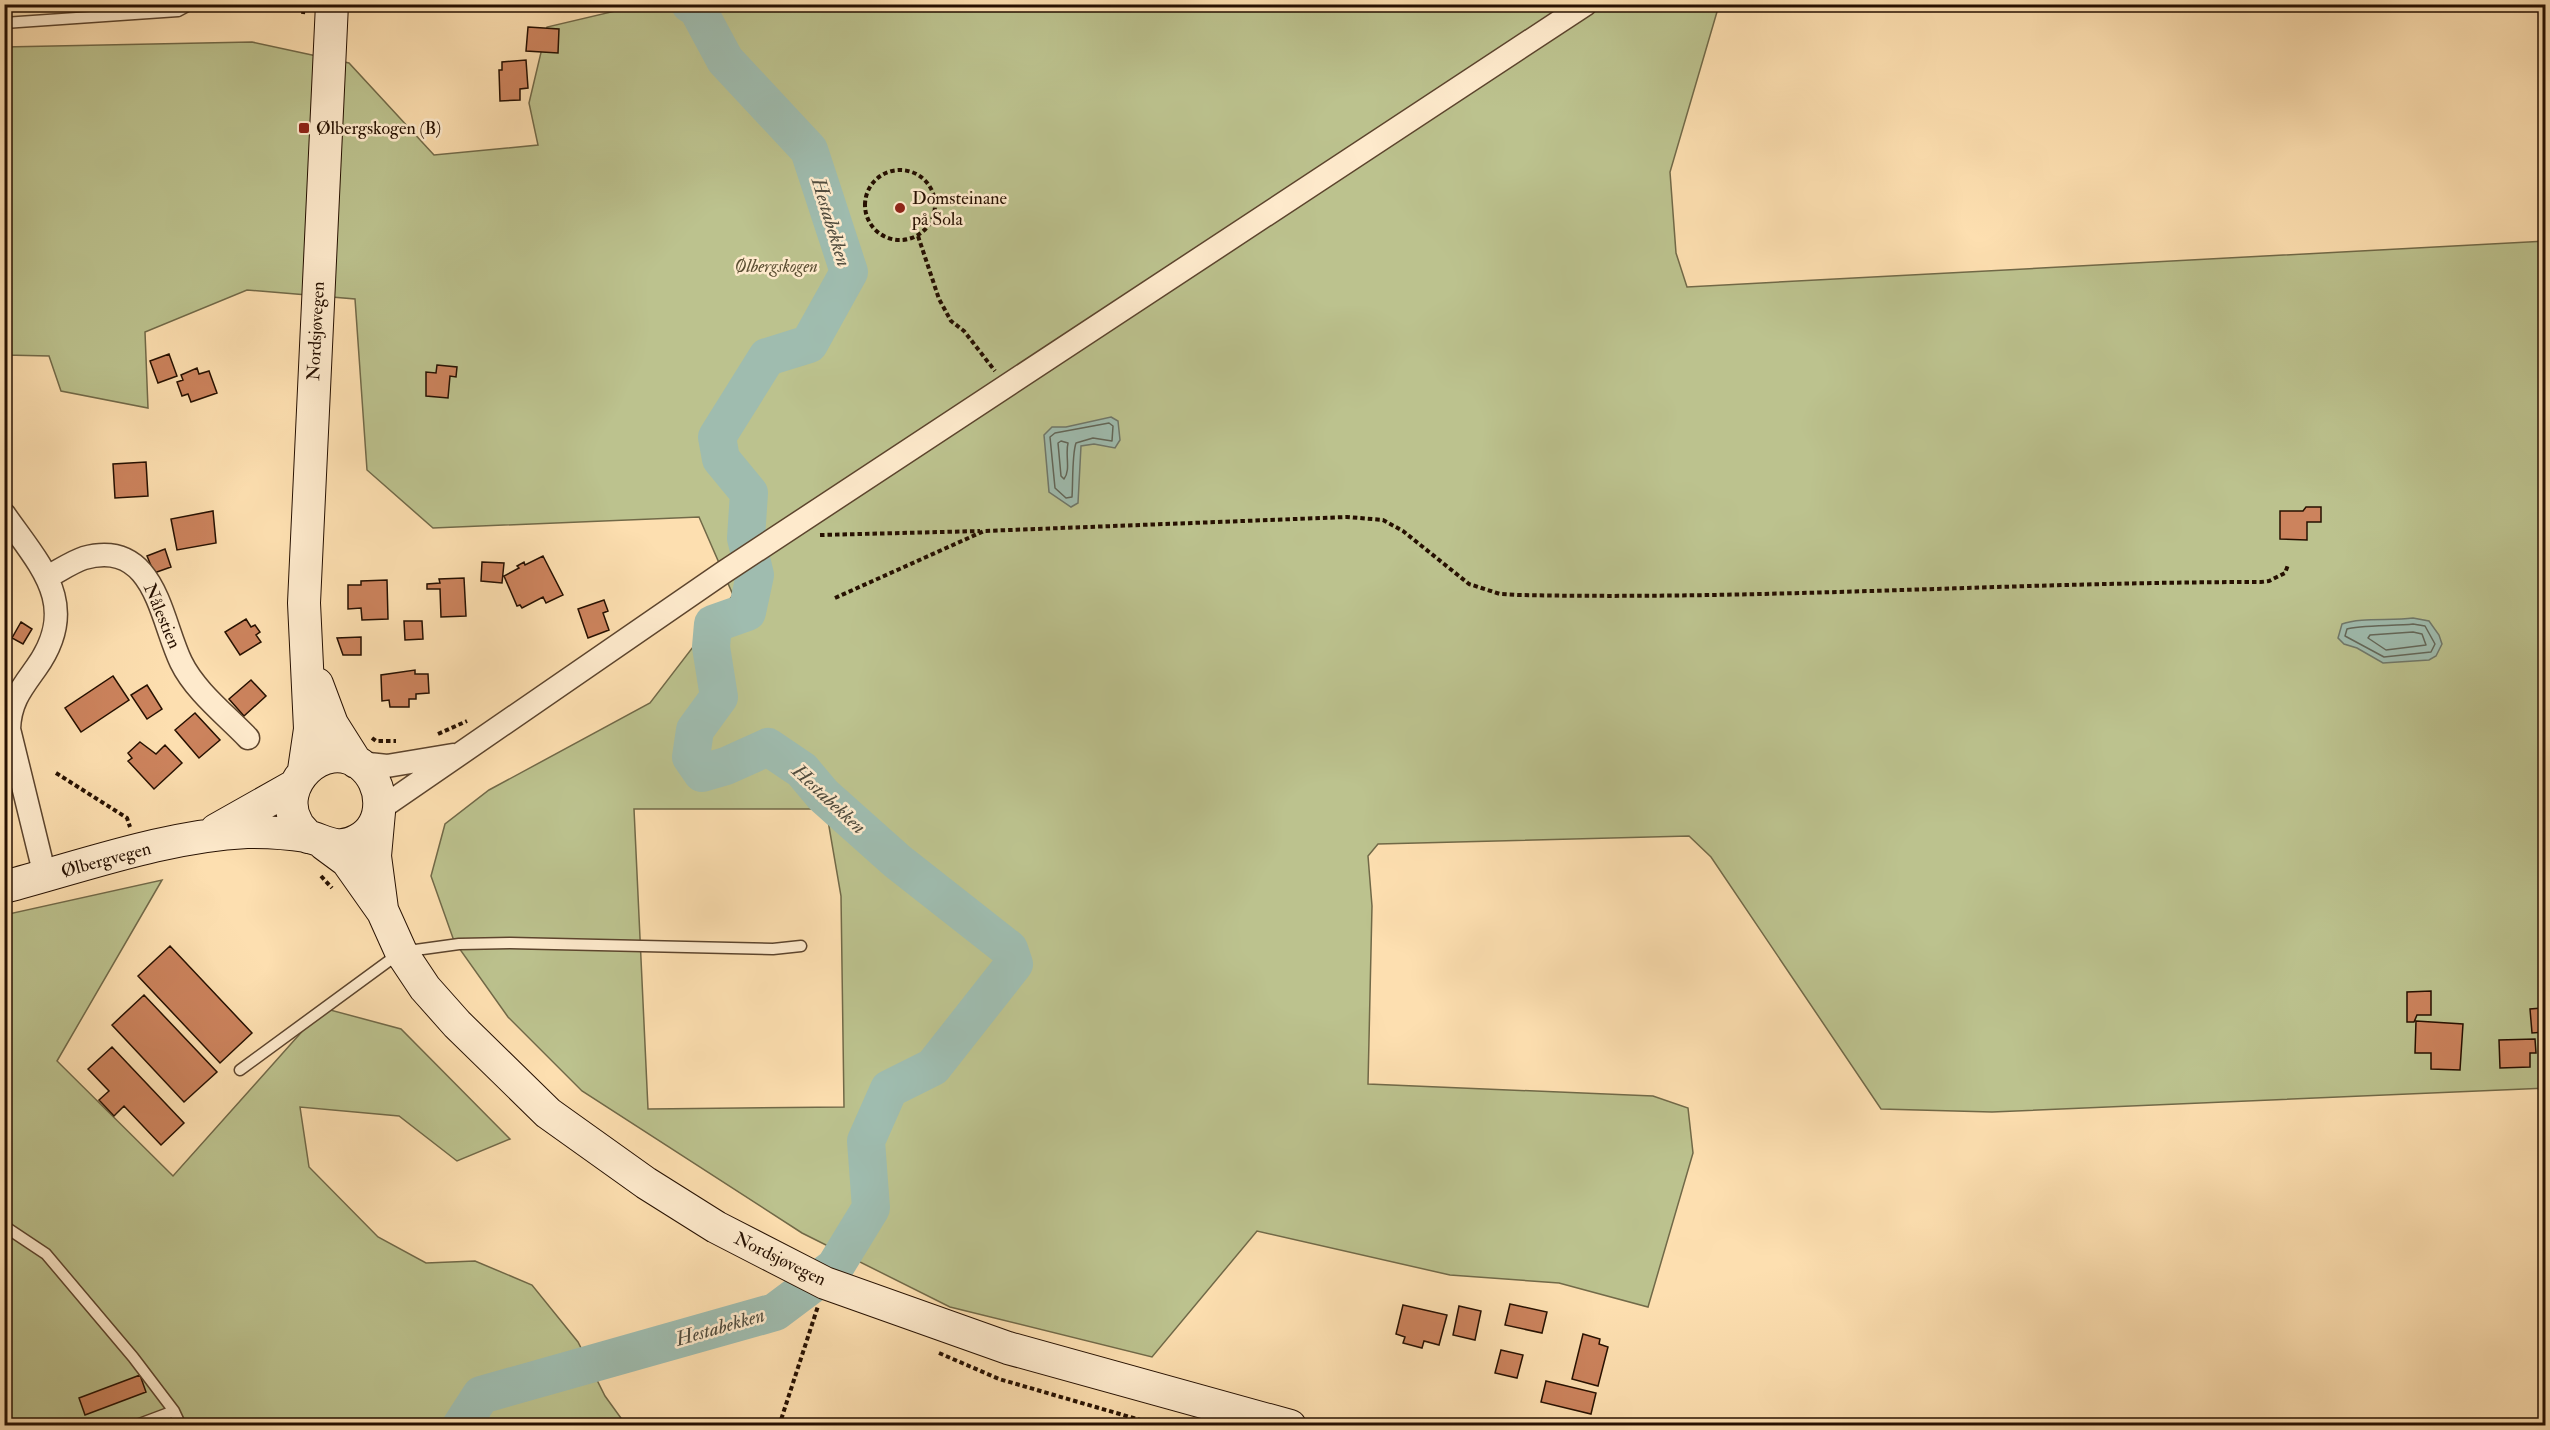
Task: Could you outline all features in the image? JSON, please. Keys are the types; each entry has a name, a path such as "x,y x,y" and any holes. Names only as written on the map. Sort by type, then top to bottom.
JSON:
{"main road":[{"name":"Nordsjøvegen","path":"299,778 310,729 304,603 317,10"},
{"name":"Nordsjøvegen","path":"307,657 332,724 361,753"},
{"path":"361,753 379,791 379,811 371,828 358,840 342,845 316,841 296,823 291,804 299,778 320,760 361,753"},
{"name":"Ølbergvegen","path":"208,834 299,778"},
{"name":"Nordsjøvegen","path":"379,811 375,856 383,912"},
{"name":"Ølbergvegen","path":"4,886 208,834 266,832 316,841"},
{"name":"Nordsjøvegen","path":"316,841 347,861 383,912 401,952 425,988 457,1024 548,1113 646,1183 716,1227 825,1282 1008,1348 1178,1397 1290,1425"}],"street":[{"path":"379,811 396,795 464,753 1002,381 1586,4"},
{"path":"4,514 48,577 58,616 49,650 17,694 10,710 9,729 45,876"},
{"name":"Nålestien","path":"48,577 82,559 97,556 121,559 136,567 154,589 188,673 248,738"},
{"path":"361,753 387,766 464,753"}],"lane":[{"path":"4,23 178,12 191,4"},
{"path":"240,1070 401,952 459,944 510,943 772,948 801,946"},
{"path":"4,1226 46,1254 133,1357 174,1411 181,1425"},
{"path":"134,1425 174,1411"}],"path":[{"path":"304,4 317,10"},
{"path":"905,169 916,172 931,186 936,202 933,219 918,236 903,241 889,239 874,229 866,215 864,202 871,184 883,173 905,169"},
{"path":"918,236 939,299 951,321 964,331 1002,381"},
{"path":"783,533 807,535 984,531 1374,518 1393,524 1469,584 1500,594 1519,595 1725,596 2160,582 2269,582 2284,573 2288,565"},
{"path":"835,598 984,531"},
{"path":"432,737 473,718"},
{"path":"361,753 376,741 399,741"},
{"path":"56,773 127,819 132,834"},
{"path":"779,1425 825,1282"}],"green space":[{"name":"Ølbergskogen","path":"624,5 1719,5 1670,172 1676,253 1687,287 2545,241 2545,1088 1992,1112 1881,1109 1711,857 1689,836 1378,844 1368,856 1372,906 1368,1084 1653,1096 1688,1108 1693,1153 1648,1307 1559,1283 1450,1275 1257,1231 1152,1357 950,1307 802,1233 582,1091 508,1017 454,941 431,876 445,824 489,790 650,703 733,595 699,517 433,528 367,470 355,299 247,290 145,332 148,408 61,391 49,356 5,355 4,47 252,42 349,63 434,155 538,145 529,103 547,27 624,9","holes":["634,809 826,809 841,896 844,1107 648,1109"]},
{"path":"162,880 57,1061 173,1176 323,1008 401,1029 510,1139 457,1161 399,1116 300,1107 309,1167 378,1237 426,1263 475,1261 532,1285 578,1342 605,1396 626,1425 5,1425 4,915"}],"water":[{"path":"1111,417 1118,421 1120,440 1115,448 1094,444 1081,446 1078,503 1071,507 1049,492 1044,435 1052,427 1066,427"},
{"path":"2413,618 2429,621 2439,635 2442,644 2436,656 2429,660 2383,663 2357,648 2344,644 2338,638 2342,624 2367,620"}],"building":[{"path":"528,27 559,29 558,53 526,51"},
{"path":"526,60 528,88 520,89 520,100 500,101 499,70 502,70 502,62"},
{"path":"169,354 177,376 158,383 150,361"},
{"path":"437,365 457,367 456,377 450,376 448,398 426,396 426,372 436,373"},
{"path":"197,368 199,374 209,371 217,393 191,402 188,394 182,396 177,382 183,380 181,375"},
{"path":"146,462 148,496 115,498 113,464"},
{"path":"2306,507 2321,507 2321,522 2307,522 2307,540 2280,539 2280,511 2303,511"},
{"path":"213,511 216,543 177,550 171,519"},
{"path":"165,549 171,567 154,573 147,556"},
{"path":"543,556 563,595 546,603 543,597 522,608 520,605 517,606 504,576 519,568 517,566 524,562 525,565"},
{"path":"482,562 504,563 502,583 481,581"},
{"path":"464,578 466,616 441,617 440,589 427,589 427,584 440,583 439,579"},
{"path":"387,580 388,619 362,620 361,608 348,609 348,585 361,585 361,581"},
{"path":"604,600 608,611 603,613 609,630 588,638 578,609"},
{"path":"246,619 251,627 255,625 260,632 256,635 261,642 240,655 225,632"},
{"path":"404,621 422,621 423,639 405,640"},
{"path":"21,622 32,629 23,644 12,638"},
{"path":"361,637 361,655 343,655 337,638"},
{"path":"415,670 415,674 428,674 429,693 416,694 416,699 409,699 409,707 390,707 389,700 382,701 381,675"},
{"path":"113,676 129,700 81,732 65,708"},
{"path":"251,680 266,696 244,716 229,699"},
{"path":"147,685 162,709 147,719 131,695"},
{"path":"195,713 220,740 199,758 175,730"},
{"path":"140,742 156,754 165,745 182,763 154,789 128,761 132,758 128,753"},
{"path":"170,946 252,1033 220,1063 138,976"},
{"path":"2431,991 2431,1015 2417,1015 2414,1022 2407,1022 2407,992"},
{"path":"144,995 217,1072 184,1102 112,1025"},
{"path":"2543,1008 2544,1032 2532,1033 2530,1009"},
{"path":"2416,1021 2463,1024 2460,1070 2431,1069 2431,1053 2415,1053"},
{"path":"2535,1039 2536,1053 2530,1053 2530,1067 2500,1068 2499,1040"},
{"path":"112,1047 184,1123 161,1145 124,1106 114,1116 99,1100 109,1091 88,1069"},
{"path":"1510,1304 1547,1312 1542,1333 1505,1325"},
{"path":"1403,1305 1447,1315 1439,1345 1424,1341 1422,1348 1403,1343 1405,1337 1396,1334"},
{"path":"1459,1306 1481,1311 1475,1340 1453,1335"},
{"path":"1583,1334 1600,1339 1599,1344 1608,1347 1598,1386 1572,1379"},
{"path":"1501,1350 1523,1355 1517,1378 1495,1373"},
{"path":"140,1375 146,1392 85,1415 79,1398"},
{"path":"1546,1381 1596,1393 1591,1414 1541,1402"}],"waterway":[{"name":"Hestabekken","path":"461,1426 481,1395 775,1312 835,1267 871,1208 866,1141 889,1089 933,1067 1014,964 1009,949 897,861 823,795 802,770 768,747 726,766 702,773 691,757 695,730 719,697 711,647 713,624 747,612 755,575 746,538 749,493 721,459 717,437 767,357 809,344 849,272 809,150 725,60 697,8 690,4"}],"place":[{"name":"Ølbergskogen (B)","path":"304,128"},
{"name":"Domsteinane på Sola","path":"900,208"}]}
